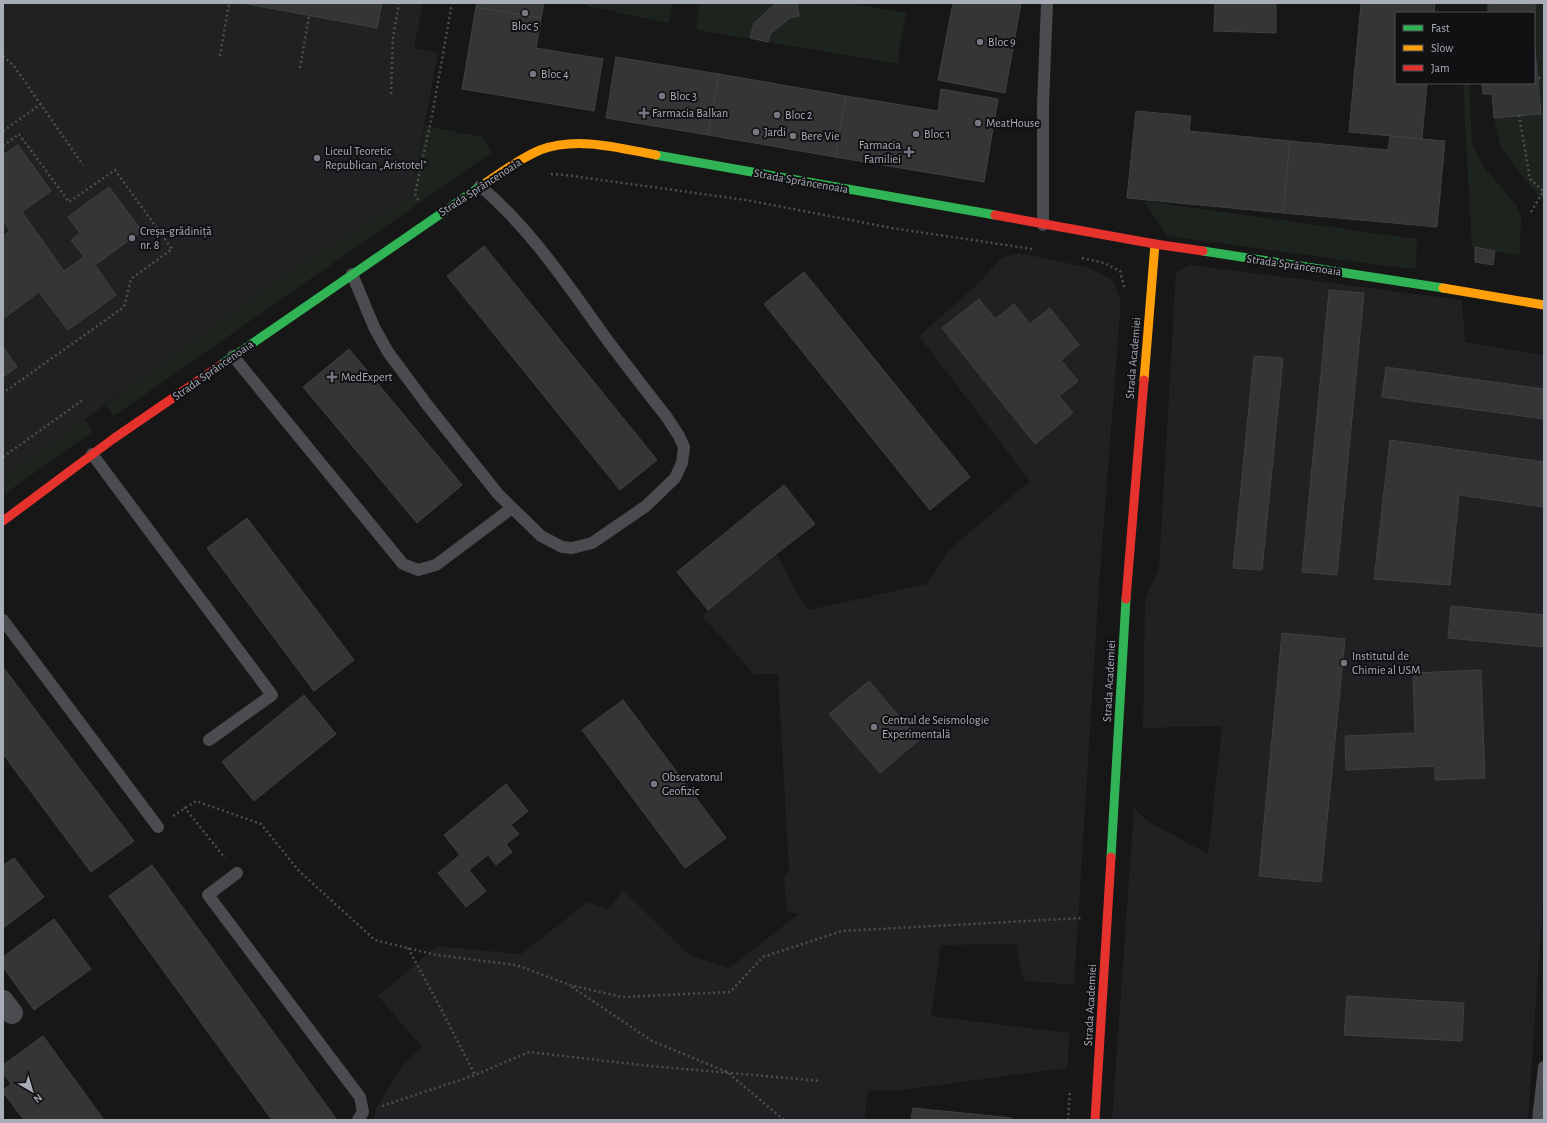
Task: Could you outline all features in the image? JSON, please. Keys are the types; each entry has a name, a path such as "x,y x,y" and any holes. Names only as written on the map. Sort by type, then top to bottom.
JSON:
{"street":[{"name":"Strada Sprâncenoaia","path":"3,521 92,454 480,186 513,164 540,150 564,144 597,144 1043,225 1155,244 1386,278 1544,305"},
{"name":"Strada Academiei","path":"1095,1120 1126,582 1155,244"}],"lane":[{"path":"1043,225 1043,105 1047,3"},
{"path":"352,274 374,326 388,352 428,406 494,488 541,536 562,547 572,548 592,543 646,506 675,478 682,463 684,447 679,436 666,416 561,276 516,220 497,200 480,186"},
{"path":"234,356 403,564 418,570 436,565 512,508"},
{"path":"92,454 272,695 209,740"},
{"path":"3,620 158,827"},
{"path":"237,872 208,895 360,1097 360,1116"},
{"path":"1538,1120 1544,1067"}],"path":[{"path":"220,56 229,3"},
{"path":"391,94 393,36 399,3"},
{"path":"418,201 415,194 432,116 452,3"},
{"path":"300,68 310,16"},
{"path":"3,56 14,66 84,165"},
{"path":"1538,78 1544,78"},
{"path":"3,131 41,104"},
{"path":"1519,115 1530,179 1543,191 1531,212"},
{"path":"3,146 19,134 68,202 115,170 172,249 131,279 124,307 3,393"},
{"path":"545,174 565,175 746,200 892,228 1037,250"},
{"path":"1075,257 1104,263 1120,271 1126,296"},
{"path":"3,457 84,399"},
{"path":"158,827 196,801 261,824 299,871 375,940 436,955 516,965 570,985 622,997 730,992 763,957 842,931 1082,918 1083,910"},
{"path":"184,808 237,872"},
{"path":"407,948 440,1007 475,1075"},
{"path":"570,985 652,1041 727,1072 784,1120"},
{"path":"360,1116 475,1075 530,1052 650,1066 821,1080"},
{"path":"1068,1120 1070,1083"}],"shaded area":[{"path":"3,3 423,3 414,48 438,53 411,196 290,271 3,478"},
{"path":"588,3 673,3 669,23 587,6"},
{"path":"700,3 849,3 906,13 897,64 698,30 696,25"},
{"path":"1536,3 1544,3 1544,202 1522,176 1501,147 1494,118 1541,114 1535,48"},
{"path":"1463,84 1469,84 1472,144 1483,166 1517,206 1521,217 1520,256 1472,247"},
{"path":"425,126 483,137 491,153 114,416 105,405 290,271 411,196"},
{"path":"1144,201 1417,239 1416,268 1409,269 1167,236"},
{"path":"1019,253 1090,268 1112,280 1121,301 1099,585 1074,985 1024,981 1016,944 941,945 931,1016 1070,1033 1067,1068 893,1091 868,1091 864,1120 374,1120 376,1108 404,1064 422,1047 378,996 437,946 521,954 588,902 609,909 623,890 689,955 729,968 799,914 787,912 784,876 789,871 778,674 754,674 703,617 708,610 677,572 746,516 776,554 808,610 927,584 948,551 1030,481 919,336 979,283 1001,258"},
{"name":"Institutul de Chimie al USM","path":"1191,265 1462,300 1465,342 1544,355 1544,883 1528,1120 1112,1120 1134,808 1149,822 1208,854 1222,726 1143,728 1145,600 1159,567 1176,272"},
{"path":"85,419 92,432 3,495 3,478"}],"building":[{"path":"242,3 382,3 377,28"},
{"name":"Bloc 5","path":"477,3 544,3 541,18 476,7"},
{"path":"776,3 797,3 799,16 790,18 770,34 768,42 750,38 754,23"},
{"name":"Bloc 9","path":"953,3 1021,3 1005,93 938,80"},
{"path":"1215,3 1276,3 1276,33 1214,31"},
{"path":"1361,3 1435,3 1434,12 1395,12 1395,84 1427,84 1422,139 1349,132"},
{"path":"1488,3 1536,3 1535,12 1488,12"},
{"name":"Bloc 4","path":"476,7 541,18 536,48 603,59 594,111 462,89"},
{"path":"1535,48 1541,114 1494,118 1492,94 1483,94 1482,84 1535,84"},
{"name":"Bloc 3","path":"616,57 719,74 708,135 606,118"},
{"name":"Bloc 2","path":"719,74 846,96 835,157 708,135"},
{"name":"Bloc 1","path":"941,89 998,99 984,182 835,157 846,96 938,111"},
{"path":"1136,111 1191,116 1189,131 1290,141 1283,213 1127,198"},
{"path":"1390,136 1445,141 1437,227 1283,213 1290,141 1388,150"},
{"path":"18,145 51,191 22,212 64,271 84,257 71,240 80,233 68,217 109,187 142,231 95,265 116,295 68,330 39,292 3,319 3,236 10,231 3,221 3,155"},
{"path":"484,246 657,460 620,490 447,276"},
{"path":"1475,247 1495,251 1493,265 1475,262"},
{"path":"804,272 970,477 930,510 764,304"},
{"path":"1329,290 1364,293 1337,575 1302,572"},
{"path":"979,299 995,319 1014,304 1030,324 1050,308 1079,345 1061,360 1078,381 1059,396 1073,413 1035,444 942,328"},
{"path":"3,347 17,367 3,377"},
{"path":"349,349 462,485 417,523 303,387"},
{"path":"1254,356 1283,358 1262,570 1233,568"},
{"path":"1386,367 1544,389 1544,419 1382,397"},
{"path":"1390,440 1544,462 1544,507 1459,495 1450,585 1374,579"},
{"path":"784,485 815,524 708,610 677,572"},
{"path":"247,518 354,660 314,691 207,548"},
{"path":"1451,606 1544,615 1544,647 1448,638"},
{"path":"1282,633 1345,639 1321,882 1259,876"},
{"path":"3,667 134,841 91,872 3,754"},
{"path":"1481,670 1485,778 1435,780 1435,766 1346,770 1345,736 1415,733 1413,673"},
{"name":"Centrul de Seismologie Experimentală","path":"869,681 919,740 880,773 829,714"},
{"path":"304,695 336,734 254,801 222,762"},
{"name":"Observatorul Geofizic","path":"623,700 726,838 685,868 582,730"},
{"path":"506,784 528,811 511,825 519,834 506,844 512,852 496,865 488,855 469,870 486,891 466,907 438,873 460,855 444,835"},
{"path":"14,858 44,897 3,928 3,865"},
{"path":"152,865 337,1120 272,1120 109,896"},
{"path":"54,919 91,969 34,1010 3,967 3,957"},
{"path":"1347,996 1464,1003 1462,1041 1344,1035"},
{"path":"43,1036 104,1120 24,1120 3,1092 3,1090 11,1084 3,1073 3,1065"},
{"path":"913,1108 1012,1118 1012,1120 911,1120"}],"traffic: fast":[{"path":"656,155 995,215"},
{"path":"221,365 487,182"},
{"path":"1203,251 1443,288"},
{"path":"1111,857 1126,599"}],"traffic: slow":[{"path":"487,182 526,157 540,150 554,146 569,144 598,145 656,155"},
{"path":"1144,380 1155,244"},
{"path":"1443,288 1544,305"}],"traffic: jam":[{"path":"995,215 1155,244 1203,251"},
{"path":"3,521 113,439 221,365"},
{"path":"1126,599 1144,380"},
{"path":"1095,1120 1111,857"}],"place":[{"name":"Bloc 5","path":"525,13"},
{"name":"Bloc 9","path":"980,42"},
{"name":"Bloc 4","path":"533,74"},
{"name":"Bloc 3","path":"662,96"},
{"name":"Farmacia Balkan","path":"644,113"},
{"name":"Bloc 2","path":"777,115"},
{"name":"MeatHouse","path":"978,123"},
{"name":"Jardi","path":"756,132"},
{"name":"Bloc 1","path":"916,134"},
{"name":"Bere Vie","path":"793,136"},
{"name":"Farmacia Familiei","path":"909,152"},
{"name":"Liceul Teoretic Republican „Aristotel”","path":"317,158"},
{"name":"Creșa-grădiniță nr. 8","path":"132,238"},
{"name":"MedExpert","path":"332,377"},
{"name":"Institutul de Chimie al USM","path":"1344,663"},
{"name":"Centrul de Seismologie Experimentală","path":"874,727"},
{"name":"Observatorul Geofizic","path":"654,784"}]}
